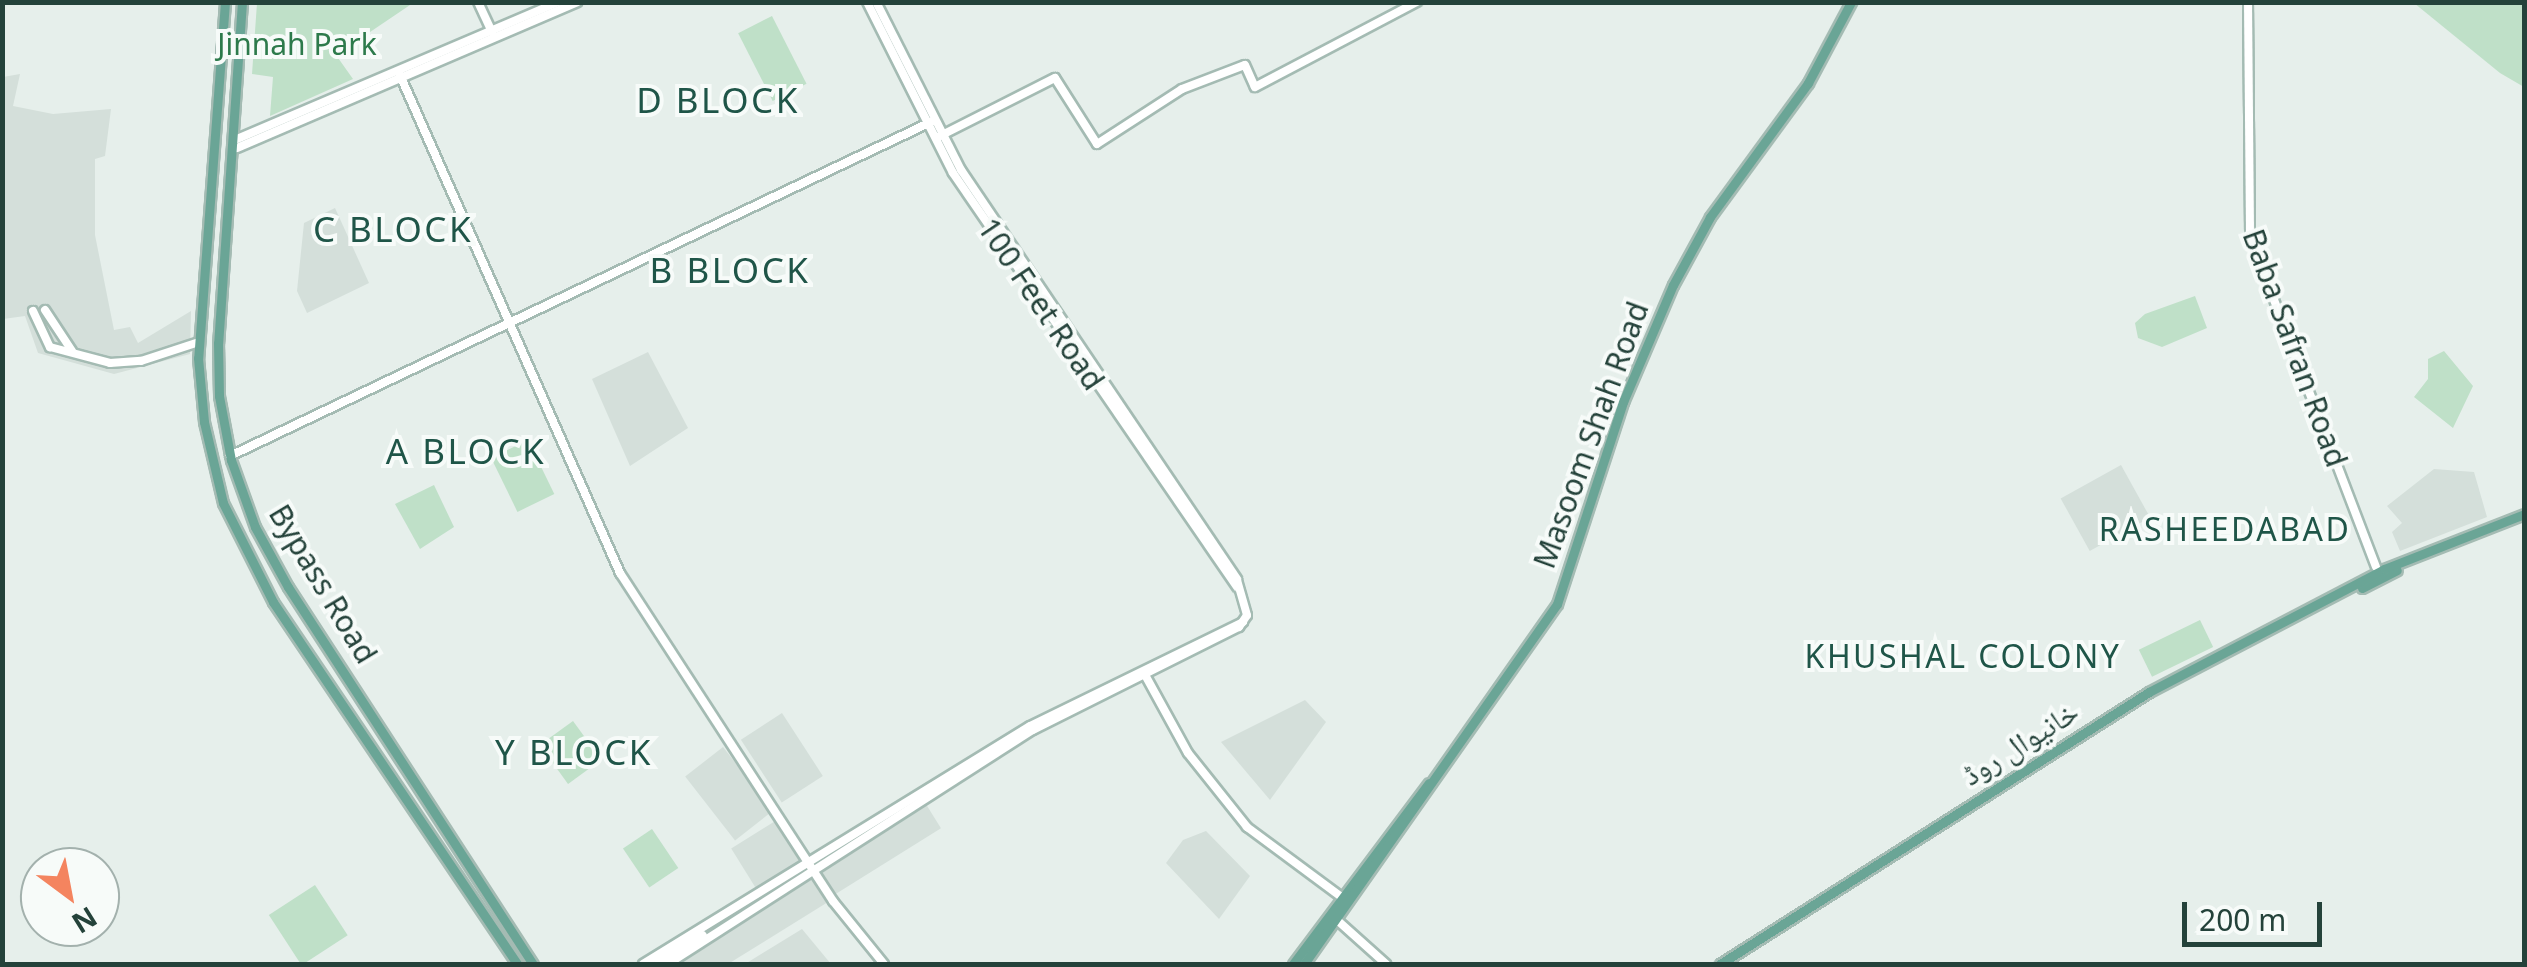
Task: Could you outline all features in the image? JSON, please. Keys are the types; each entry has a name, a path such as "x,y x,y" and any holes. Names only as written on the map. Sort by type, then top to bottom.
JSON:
{"main road":[{"path":"225,2 199,342 203,415 223,503 254,571 517,964"},
{"name":"Bypass Road","path":"242,2 237,144 219,396 230,456 255,526 288,586 533,964"},
{"path":"478,2 492,32"},
{"path":"400,76 558,2"},
{"path":"237,144 577,2"},
{"name":"100 Feet Road","path":"867,2 931,122"},
{"name":"100 Feet Road","path":"643,964 754,902 1033,730 1243,622 1248,607 1240,590 1010,260 938,137 876,2"},
{"path":"938,137 1054,78 1097,144 1182,89 1245,66 1256,87 1416,2"},
{"name":"Masoom Shah Road","path":"1293,964 1337,920 1556,604 1623,402 1696,237 1808,82 1851,2"},
{"name":"Baba Safran Road","path":"2248,2 2250,237 2376,567"},
{"path":"400,76 620,573 812,866 884,964"},
{"path":"230,456 931,122"},
{"path":"45,310 72,351"},
{"path":"33,311 47,345 128,363 199,342"},
{"path":"201,398 209,404 219,396"},
{"path":"203,415 210,408 221,413"},
{"name":"خانیوال روڈ","path":"1720,964 2150,692 2384,569 2524,516"},
{"name":"خانیوال روڈ","path":"1728,964 2174,684 2419,559 2524,516"},
{"path":"1144,673 1188,753 1248,827 1343,898"},
{"name":"Masoom Shah Road","path":"1304,964 1343,898 1371,866"},
{"path":"657,964 754,902"},
{"name":"100 Feet Road","path":"668,964 754,902"},
{"path":"1337,920 1386,964"}],"shaded area":[{"path":"20,74 13,106 53,114 111,109 105,156 95,159 95,235 114,330 130,327 138,343 191,311 190,354 114,374 38,353 25,316 3,319 3,77"},
{"path":"335,208 369,283 307,313 297,291 304,223"},
{"path":"648,352 688,428 630,466 592,379"},
{"path":"2121,465 2150,517 2090,551 2061,498"},
{"path":"2434,469 2474,472 2487,517 2400,551 2392,532 2402,523 2387,506"},
{"path":"1305,700 1326,722 1270,800 1221,742"},
{"path":"782,713 823,776 782,803 741,740"},
{"path":"723,747 773,811 735,840 685,777"},
{"path":"924,801 941,828 832,896 815,869"},
{"path":"777,820 803,862 757,890 731,849"},
{"path":"1206,831 1250,876 1219,919 1166,863 1183,840"},
{"path":"812,875 828,902 728,964 678,962"},
{"path":"802,929 831,964 745,964"}],"green space":[{"name":"Jinnah Park","path":"257,2 413,3 336,55 353,79 270,116 273,77 252,74"},
{"path":"2414,3 2524,3 2524,87 2500,73"},
{"name":"D BLOCK","path":"772,16 807,84 773,101 738,33"},
{"path":"2195,296 2207,328 2162,347 2138,338 2135,323 2145,314"},
{"path":"2444,351 2473,386 2453,428 2414,397 2428,379 2428,359"},
{"path":"528,440 554,494 517,512 491,458"},
{"path":"434,485 454,527 420,549 395,504"},
{"path":"2200,620 2213,647 2152,677 2139,650"},
{"path":"573,721 601,760 568,784 540,745"},
{"path":"652,829 678,868 649,888 623,849"},
{"path":"315,885 348,935 301,964 269,915"}],"district":[{"name":"D BLOCK","path":"718,100"},
{"name":"C BLOCK","path":"393,229"},
{"name":"B BLOCK","path":"730,270"},
{"name":"A BLOCK","path":"466,451"},
{"name":"RASHEEDABAD","path":"2225,529"},
{"name":"KHUSHAL COLONY","path":"1963,656"},
{"name":"Y BLOCK","path":"574,752"}]}
